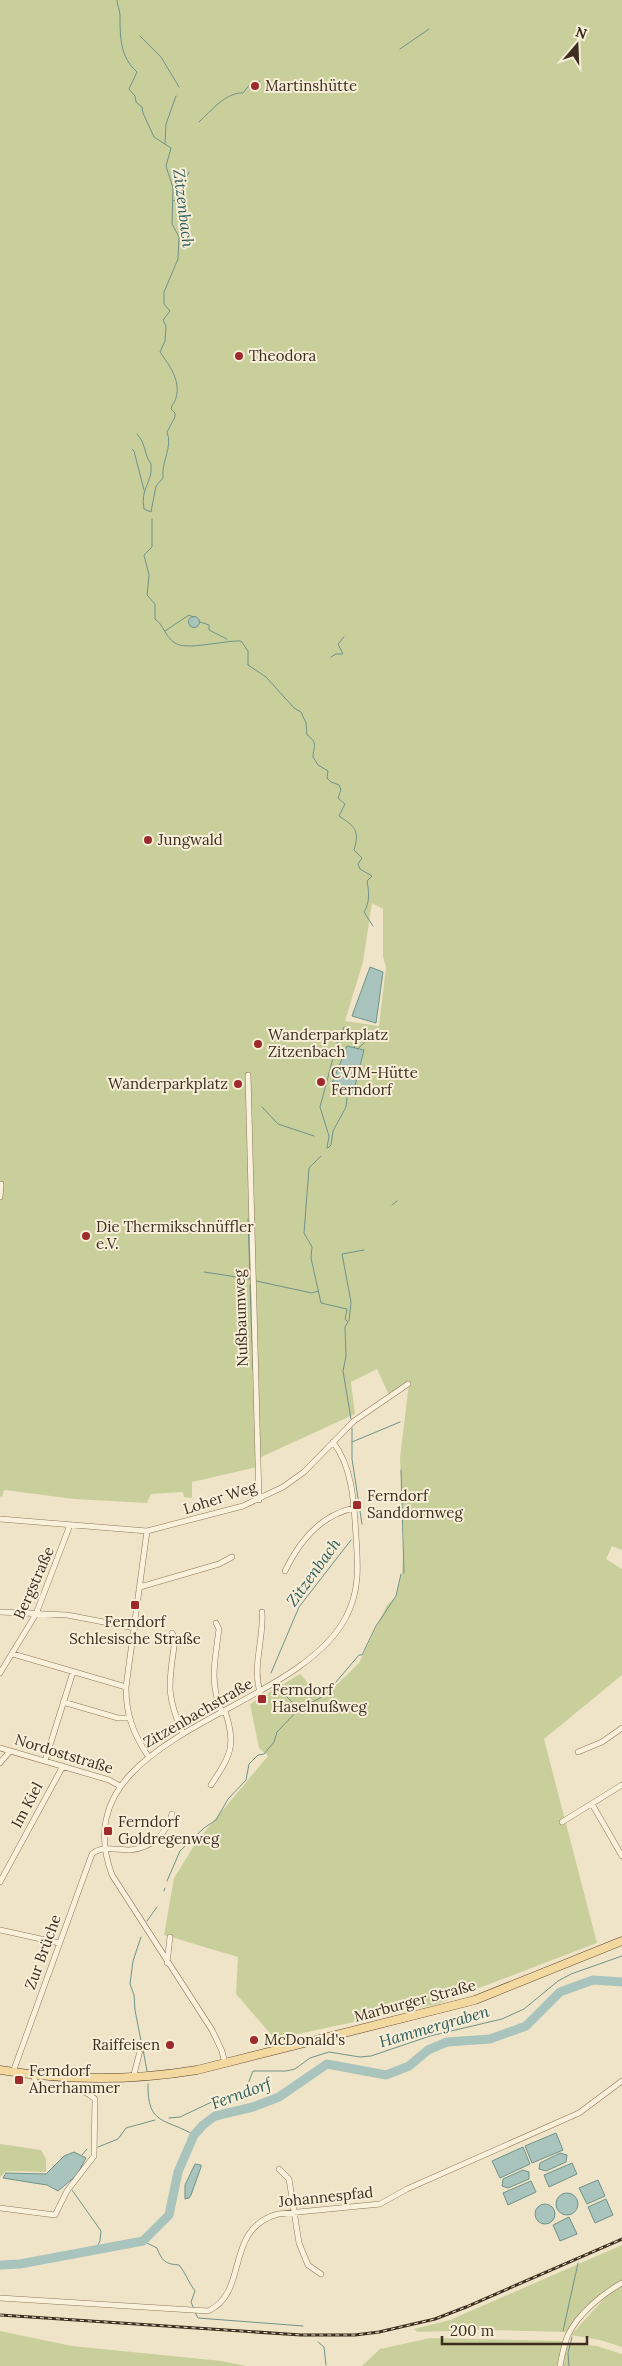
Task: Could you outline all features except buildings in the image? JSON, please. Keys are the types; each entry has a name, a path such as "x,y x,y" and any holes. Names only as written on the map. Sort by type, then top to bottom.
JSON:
{"main road":[{"name":"Marburger Straße","path":"0,2070 34,2076 91,2080 133,2079 164,2076 225,2064 475,2000 622,1941"}],"street":[{"name":"Nußbaumweg","path":"248,1076 259,1500"},
{"path":"0,1197 1,1184"},
{"name":"Loher Weg","path":"0,1519 147,1531 220,1513 259,1500 283,1487 304,1472 354,1421 408,1384"},
{"name":"Zitzenbachstraße","path":"225,2064 222,2050 212,2030 116,1884 107,1862 104,1848 106,1819 120,1786 148,1756 298,1668 334,1635 346,1618 354,1598 359,1574 354,1508 346,1463 334,1442"},
{"path":"286,1571 298,1548 317,1526 342,1510 354,1508"},
{"name":"Bergstraße","path":"0,1673 36,1614 70,1525"},
{"path":"147,1531 126,1687 128,1718 135,1736 148,1756"},
{"path":"140,1587 219,1564 232,1557"},
{"path":"0,1612 67,1615 135,1628"},
{"path":"260,1692 256,1678 263,1628 262,1612"},
{"path":"211,1785 226,1762 231,1748 231,1729 214,1694 212,1680 219,1629 216,1623"},
{"path":"172,1633 175,1640 169,1696 172,1709 184,1734"},
{"path":"13,1654 126,1687"},
{"path":"45,1761 73,1672"},
{"path":"62,1702 118,1718 128,1718"},
{"path":"578,1752 602,1742 622,1728"},
{"name":"Nordoststraße","path":"0,1748 109,1780 120,1786"},
{"path":"0,1763 10,1751"},
{"name":"Im Kiel","path":"0,1882 63,1766"},
{"path":"562,1822 622,1785"},
{"path":"592,1804 622,1856"},
{"path":"104,1848 130,1850 154,1842 168,1828 172,1814"},
{"name":"Zur Brüche","path":"13,2072 92,1854 104,1848"},
{"path":"0,1930 59,1942"},
{"path":"167,1963 170,1938"},
{"path":"133,2079 141,2047"},
{"path":"0,2208 55,2215 67,2191 94,2156 95,2099 91,2095 64,2088 42,2090 36,2085 34,2076"},
{"name":"Johannespfad","path":"0,2298 194,2312 208,2311 217,2307 226,2298 243,2242 256,2223 267,2217 295,2212 380,2204 407,2189 579,2113 622,2081"},
{"path":"279,2169 290,2180 299,2243 308,2265 321,2274"},
{"path":"560,2366 568,2335 580,2319 608,2291 622,2283"}],"green space":[{"path":"0,0 622,0 622,1550 612,1546 606,1559 622,1569 622,1675 544,1739 597,1943 437,2004 275,2039 236,1994 238,1957 164,1935 174,1878 197,1841 268,1756 259,1748 250,1704 300,1674 322,1699 359,1663 387,1605 396,1597 402,1573 404,1540 400,1458 409,1383 389,1395 377,1369 351,1382 355,1414 261,1457 261,1466 192,1482 192,1498 184,1497 183,1492 151,1494 147,1503 74,1499 4,1490 2,1497 0,1496","holes":["372,903 383,909 383,957 386,967 379,1026 345,1021 363,962"]},
{"path":"0,2144 41,2150 46,2159 46,2172 7,2171 0,2177"},
{"path":"622,2245 622,2280 592,2303 567,2332 485,2330 417,2332 414,2329 450,2320"},
{"path":"622,2286 622,2347 600,2340 571,2335 609,2293"},
{"path":"0,2331 72,2346 222,2361 246,2366 0,2366"},
{"path":"430,2338 563,2341 564,2351 570,2343 597,2346 622,2354 622,2366 362,2366 380,2349"}],"water":[{"path":"194,616 200,622 194,628 188,622"},
{"path":"370,967 383,972 376,1023 352,1016"},
{"path":"347,1046 364,1050 353,1094 331,1086"},
{"path":"556,2133 563,2150 532,2163 525,2146"},
{"path":"523,2147 530,2164 500,2178 492,2161"},
{"path":"74,2152 86,2158 77,2175 58,2191 47,2185 3,2178 6,2173 46,2174 64,2156"},
{"path":"560,2153 567,2155 566,2162 546,2171 539,2169 540,2163"},
{"path":"572,2163 577,2174 549,2187 544,2175"},
{"path":"195,2164 201,2165 201,2167 191,2195 185,2199 185,2185"},
{"path":"523,2170 529,2172 529,2179 508,2188 502,2186 503,2179"},
{"path":"598,2180 605,2196 587,2204 579,2188"},
{"path":"531,2181 536,2192 508,2205 503,2193"},
{"path":"567,2193 575,2196 578,2204 575,2212 567,2215 559,2212 556,2204 559,2196"},
{"path":"606,2199 613,2215 595,2223 588,2207"},
{"path":"541,2204 549,2204 555,2210 555,2218 549,2224 541,2224 535,2218 535,2210"},
{"path":"569,2217 577,2234 560,2241 553,2225"}],"waterway":[{"name":"Zitzenbach","path":"117,0 120,13 122,46 127,60 137,72 129,89 135,96 136,102 142,107 154,137 171,148 166,166 173,188 172,224 179,237 178,259 164,292 164,304 170,311 163,320 166,326 165,341 160,352 176,379 176,399 171,409 175,413 175,417 167,432 169,443 163,478 156,486 151,512 144,509 143,502 151,464 142,441 137,434"},
{"path":"400,49 429,29"},
{"path":"140,36 161,57 179,87"},
{"path":"199,122 225,99 243,93 251,83 260,81"},
{"path":"165,143 166,124 176,96"},
{"path":"173,201 180,198 184,170"},
{"path":"182,187 189,172"},
{"path":"132,449 144,490"},
{"name":"Zitzenbach","path":"152,519 152,547 144,555 149,575 147,595 155,604 155,619 161,624 172,640 180,645 196,646 241,641 248,651 248,665 266,677 294,708 301,712 306,723 307,735 314,743 313,757 318,765 328,771 327,778 339,785 341,790 338,798 345,804 339,816 355,830 356,843 354,850 362,858 358,864 360,869 372,876 367,881 369,893 364,912 373,926"},
{"path":"165,631 189,615 193,617"},
{"path":"200,622 209,625 209,630 227,639"},
{"path":"331,657 336,654 343,654 338,644 344,637"},
{"name":"Zitzenbach","path":"327,1148 329,1136 320,1107 336,1047 344,1027"},
{"path":"358,1049 375,1031"},
{"path":"354,1048 358,1036"},
{"path":"328,1148 331,1145 333,1131 346,1107 347,1098"},
{"path":"262,1107 278,1124 314,1136"},
{"name":"Zitzenbach","path":"321,1156 309,1168 304,1233 312,1247 311,1258 321,1303 347,1309 345,1319 348,1322 345,1327 346,1356 343,1371 351,1419"},
{"path":"392,1205 397,1201"},
{"path":"204,1272 250,1279 248,1219"},
{"path":"349,1321 351,1302 342,1254 364,1250"},
{"path":"256,1281 312,1293 318,1291"},
{"path":"250,1285 253,1369"},
{"path":"352,1442 400,1422"},
{"name":"Zitzenbach","path":"352,1428 352,1459 362,1524"},
{"path":"401,1470 404,1573"},
{"name":"Zitzenbach","path":"271,1673 299,1607 351,1540"},
{"path":"299,1709 324,1696 359,1655 362,1655 376,1626 396,1596 401,1574"},
{"name":"Zitzenbach","path":"167,1881 180,1851 204,1828 216,1820 228,1799 246,1780 249,1764 258,1755 264,1754 274,1742 277,1732 299,1709 280,1690"},
{"name":"Zitzenbach","path":"147,1921 157,1907"},
{"name":"Zitzenbach","path":"141,1937 133,1961 130,1984 134,1995 142,2046"},
{"name":"Hammergraben","path":"169,2118 180,2117 218,2099 238,2097 246,2089 253,2071 286,2071 295,2069 310,2058 329,2052 360,2057 371,2056 430,2036 502,2019 524,2009 558,1981 571,1974 622,1956"},
{"name":"Ferndorf","path":"0,2265 20,2264 143,2241 169,2215 178,2172 194,2135 203,2125 215,2116 253,2107 279,2097 327,2064 386,2075 409,2066 428,2050 447,2042 490,2039 526,2026 560,1992 593,1980 622,1982"},
{"name":"Zitzenbach","path":"143,2049 147,2071"},
{"name":"Zitzenbach","path":"148,2084 151,2107 155,2114 160,2119 194,2135"},
{"name":"Hammergraben","path":"98,2147 118,2139 126,2128 155,2120"},
{"path":"82,2155 87,2149"},
{"path":"72,2190 101,2231 100,2241 94,2252"},
{"path":"143,2241 157,2248 165,2261 170,2264 179,2265 195,2291 191,2302 194,2309"},
{"path":"563,2331 578,2263"},
{"path":"195,2312 198,2318 303,2326"},
{"path":"569,2366 568,2353 572,2337"},
{"path":"318,2342 324,2347 326,2365"}],"railway":[{"path":"0,2315 301,2335 355,2335 379,2332 435,2319 622,2239"}],"place":[{"name":"Martinshütte","path":"255,86"},
{"name":"Theodora","path":"239,356"},
{"name":"Jungwald","path":"148,840"},
{"name":"Wanderparkplatz Zitzenbach","path":"258,1044"},
{"name":"CVJM-Hütte Ferndorf","path":"321,1082"},
{"name":"Wanderparkplatz","path":"238,1084"},
{"name":"Die Thermikschnüffler e.V.","path":"86,1236"},
{"name":"Ferndorf Sanddornweg","path":"357,1505"},
{"name":"Ferndorf Schlesische Straße","path":"135,1605"},
{"name":"Ferndorf Haselnußweg","path":"262,1699"},
{"name":"Ferndorf Goldregenweg","path":"108,1831"},
{"name":"McDonald's","path":"254,2040"},
{"name":"Raiffeisen","path":"170,2045"},
{"name":"Ferndorf Aherhammer","path":"19,2080"}]}
